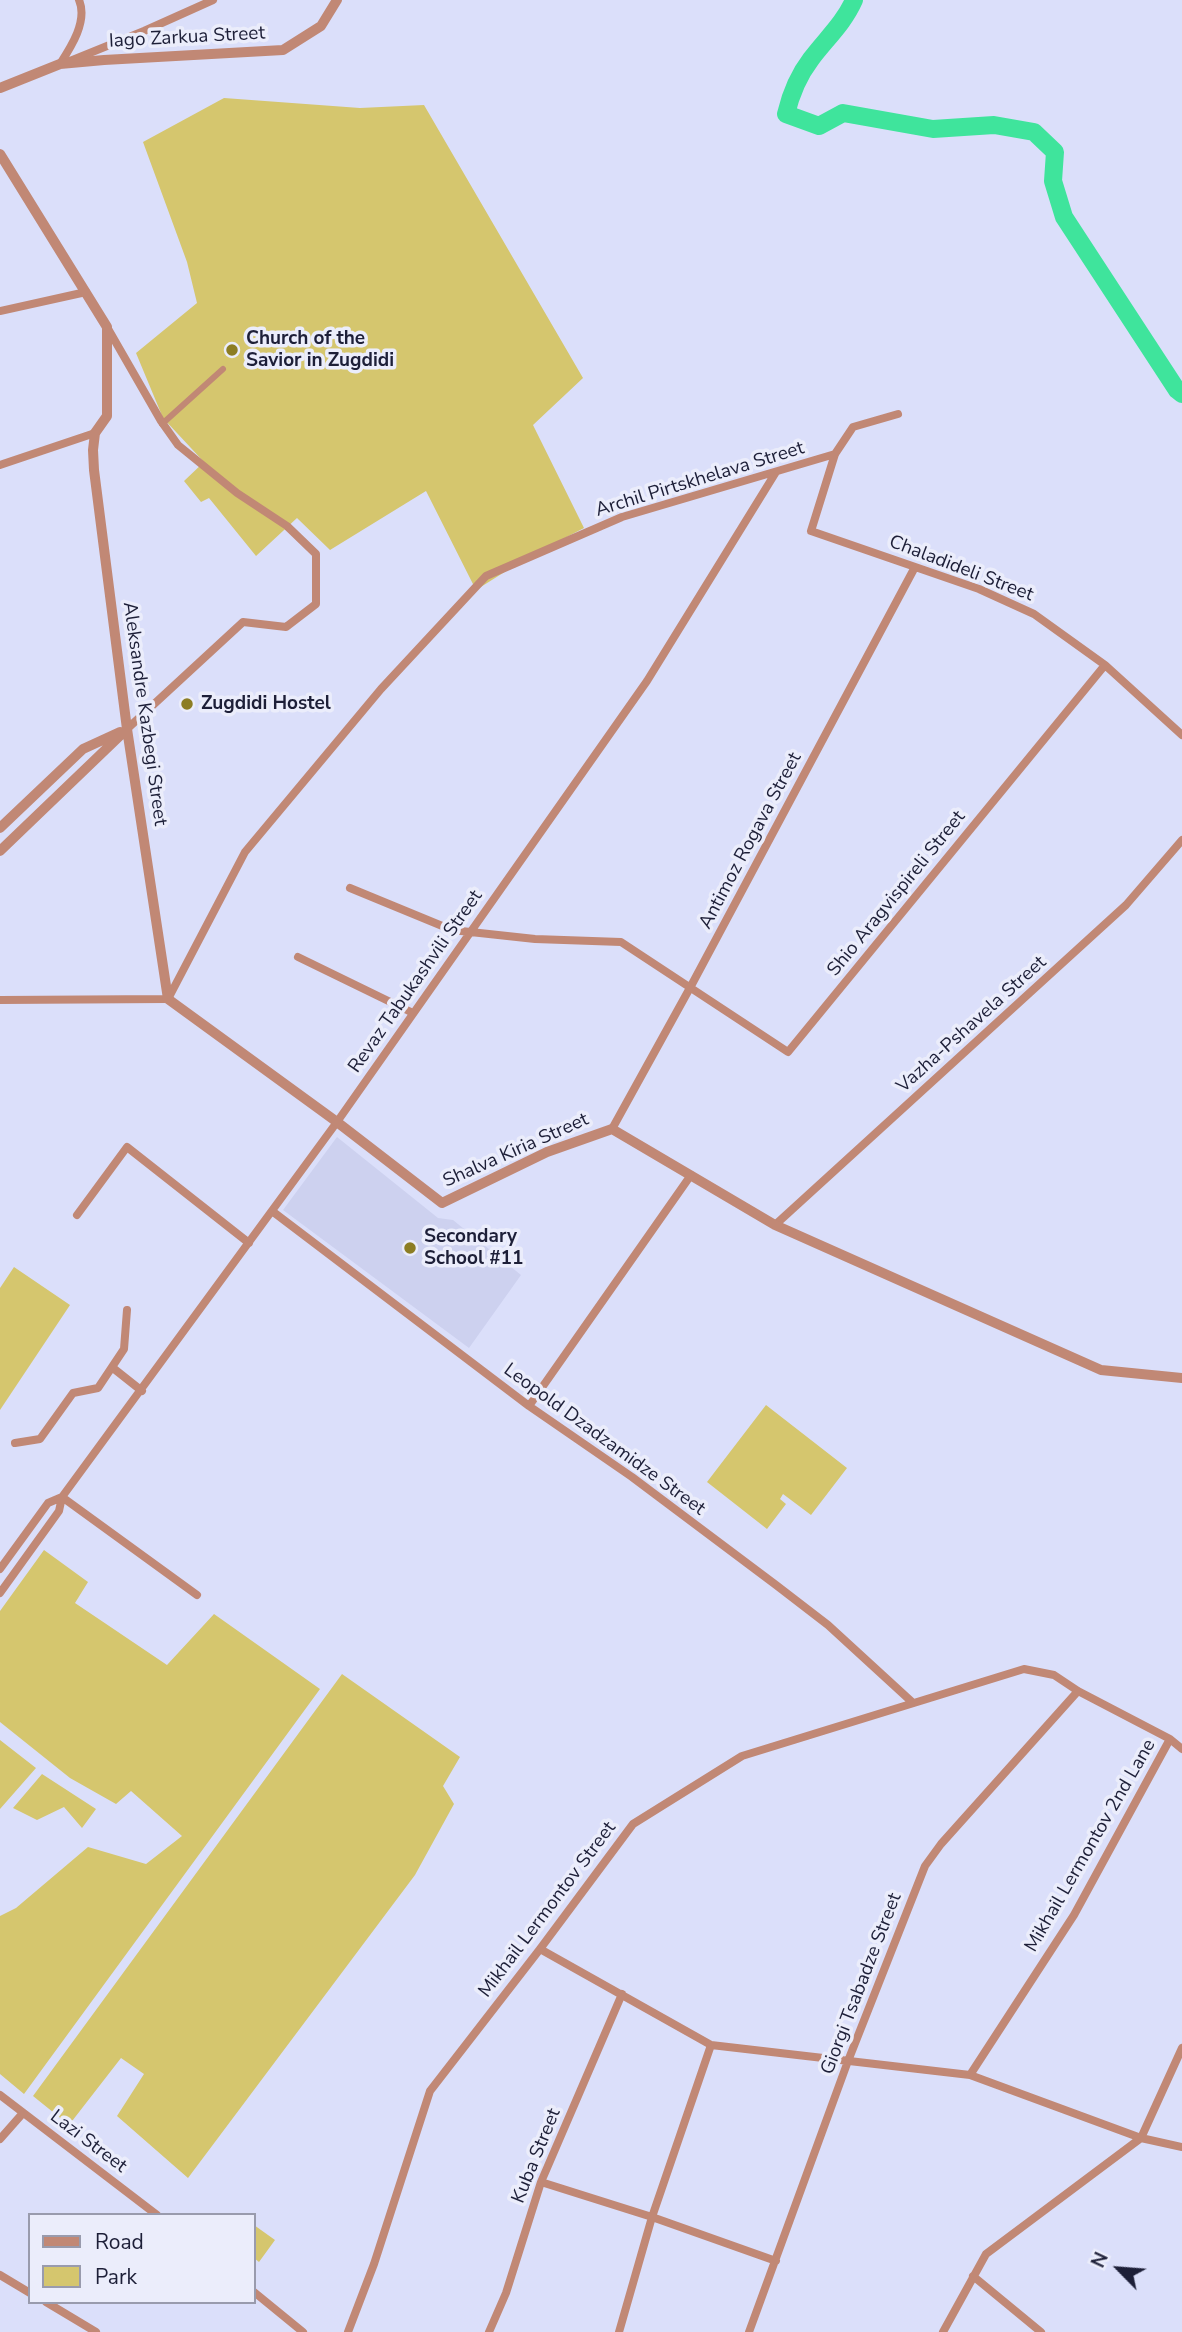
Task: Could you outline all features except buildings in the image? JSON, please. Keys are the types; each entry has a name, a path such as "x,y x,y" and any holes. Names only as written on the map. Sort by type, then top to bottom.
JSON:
{"street":[{"path":"60,64 76,37 82,7 79,0"},
{"path":"60,64 213,0"},
{"name":"Iago Zarkua Street","path":"0,88 60,64 283,50 321,26 337,0"},
{"path":"0,154 178,445 237,493 287,526 316,554 316,604 286,626 243,622 0,851"},
{"path":"0,311 86,292"},
{"name":"Aleksandre Kazbegi Street","path":"107,327 107,416 95,433 94,470 127,729 168,999"},
{"path":"163,424 223,369"},
{"path":"835,454 853,427 898,414"},
{"path":"0,465 95,433"},
{"name":"Archil Pirtskhelava Street","path":"168,999 245,852 381,690 486,576 622,517 835,454"},
{"name":"Chaladideli Street","path":"835,454 811,531 979,589 1034,614 1105,665 1182,735"},
{"name":"Revaz Tabukashvili Street","path":"0,1593 59,1511 62,1497 337,1122 647,681 776,472"},
{"name":"Antimoz Rogava Street","path":"612,1129 915,567"},
{"name":"Shio Aragvispireli Street","path":"691,986 788,1052 1105,665"},
{"path":"0,828 83,749 127,729"},
{"name":"Vazha-Pshavela Street","path":"775,1225 1126,905 1182,840"},
{"path":"350,888 452,929 470,933 535,939 621,942 691,986"},
{"path":"298,957 413,1013"},
{"path":"0,1000 168,999"},
{"name":"Shalva Kiria Street","path":"168,999 337,1122 442,1203 547,1152 612,1129 775,1225 1101,1370 1182,1378"},
{"path":"77,1214 127,1147 249,1244"},
{"path":"529,1406 691,1175"},
{"name":"Leopold Dzadzamidze Street","path":"272,1211 529,1406 632,1477 776,1585 828,1625 912,1702"},
{"path":"15,1443 40,1439 73,1394 98,1388 124,1349 127,1310"},
{"path":"113,1368 142,1391"},
{"path":"62,1497 197,1595"},
{"name":"Revaz Tabukashvili Street","path":"0,1569 48,1503 62,1497"},
{"name":"Mikhail Lermontov Street","path":"348,2332 374,2263 430,2091 633,1824 742,1756 1024,1669 1054,1675 1078,1691 1170,1739 1182,1749"},
{"name":"Giorgi Tsabadze Street","path":"749,2332 848,2061 925,1866 941,1844 1078,1691"},
{"name":"Mikhail Lermontov 2nd Lane","path":"970,2075 1074,1915 1170,1739"},
{"path":"540,1949 711,2045 970,2075 1141,2138 1182,2147"},
{"name":"Kuba Street","path":"489,2332 506,2293 541,2182 621,1994"},
{"path":"619,2332 652,2217 711,2045"},
{"path":"943,2332 986,2254 1141,2138 1182,2048"},
{"name":"Lazi Street","path":"0,2095 154,2213"},
{"path":"0,2139 23,2113"},
{"path":"541,2182 652,2217 776,2261"},
{"path":"0,2275 28,2292"},
{"path":"973,2276 1041,2332"},
{"path":"256,2294 303,2332"},
{"path":"49,2304 96,2332"}],"shaded area":[{"name":"Secondary School #11","path":"337,1137 438,1218 453,1220 521,1275 469,1348 283,1210"}],"green space":[{"path":"224,98 360,108 424,105 583,378 533,425 584,528 530,556 476,590 426,491 330,550 297,518 256,556 209,498 201,502 184,481 204,462 163,418 136,353 197,303 187,262 143,142"},
{"path":"14,1267 70,1305 0,1410 0,1288"},
{"path":"766,1405 847,1468 811,1515 783,1494 780,1499 786,1504 767,1529 707,1482"},
{"path":"44,1550 88,1582 75,1603 167,1665 214,1614 320,1689 24,2094 0,2074 0,1916 16,1908 88,1847 146,1864 182,1836 131,1791 116,1804 70,1778 0,1722 0,1611"},
{"path":"342,1674 460,1757 443,1786 454,1804 415,1875 188,2178 117,2116 144,2074 121,2058 69,2125 33,2096"},
{"path":"0,1740 36,1768 0,1809"},
{"path":"42,1774 96,1809 82,1828 64,1807 37,1820 13,1808"},
{"path":"256,2226 275,2240 259,2262 256,2260"}],"waterway":[{"path":"854,0 840,24 802,72 786,114 819,126 843,113 933,129 994,125 1034,132 1055,152 1053,181 1064,217 1182,394"}],"place":[{"name":"Church of the Savior in Zugdidi","path":"232,350"},
{"name":"Zugdidi Hostel","path":"187,704"},
{"name":"Secondary School #11","path":"410,1248"}]}
